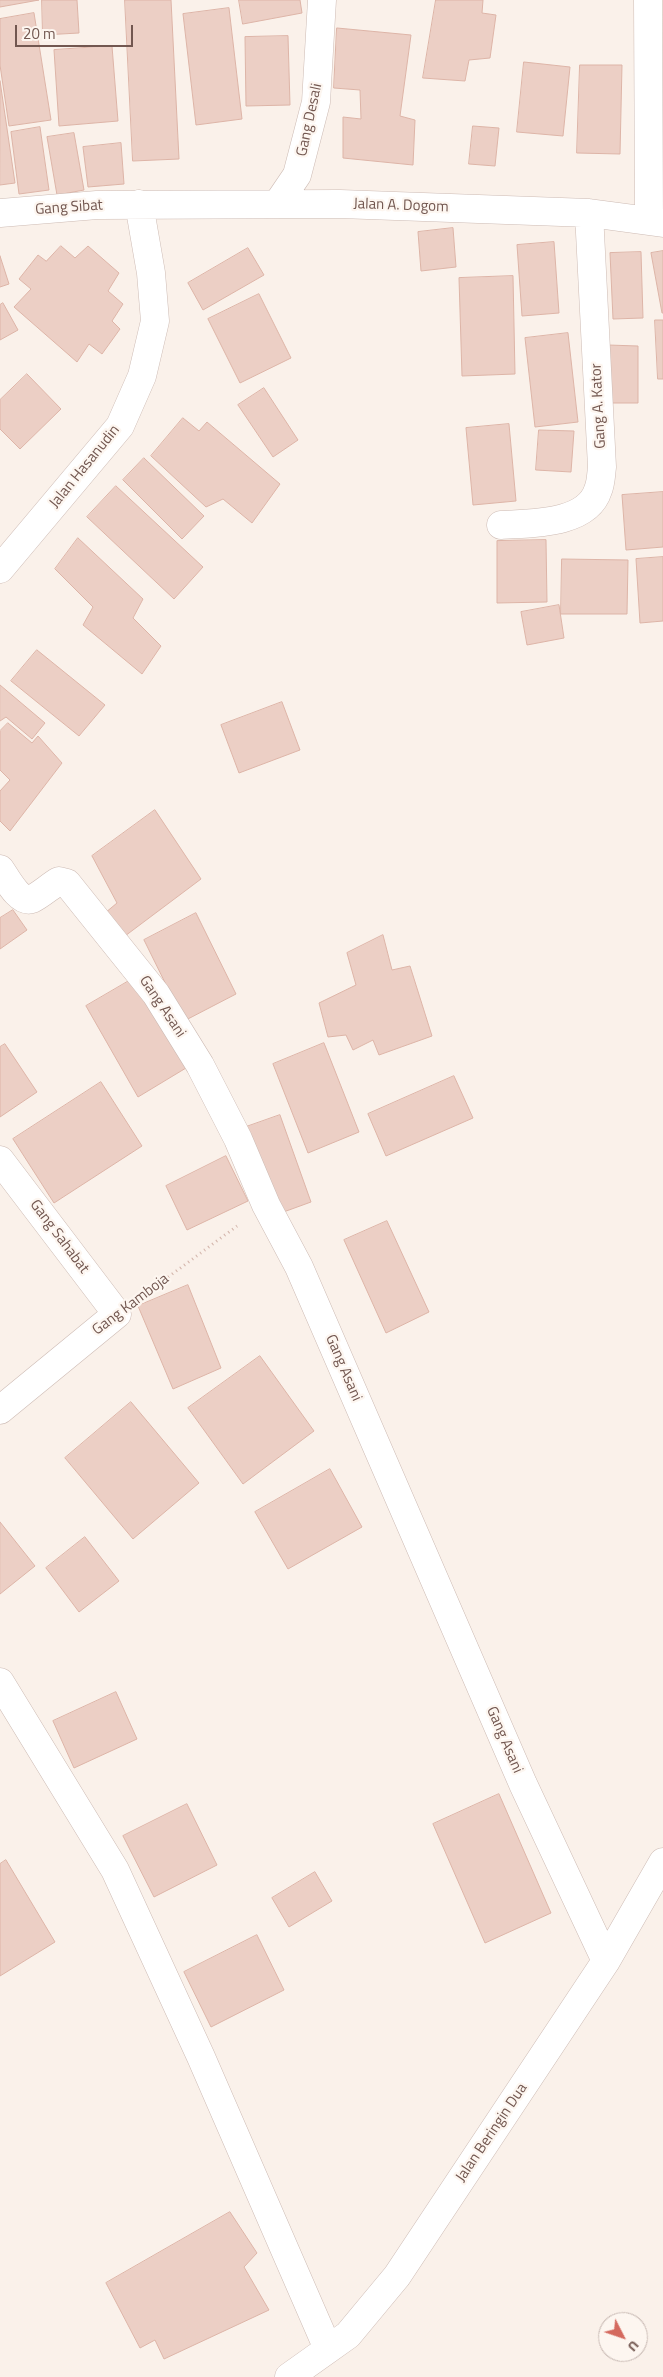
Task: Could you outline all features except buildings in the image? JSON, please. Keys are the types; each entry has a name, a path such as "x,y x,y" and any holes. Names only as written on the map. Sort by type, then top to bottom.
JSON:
{"street":[{"name":"Gang Desali","path":"278,203 297,175 316,102 322,0"},
{"path":"648,0 656,221"},
{"name":"Jalan A. Dogom","path":"139,204 278,203 589,213 656,221"},
{"name":"Gang Sibat","path":"0,213 97,205 139,204"},
{"name":"Jalan Hasanudin","path":"0,569 120,426 142,376 155,321 151,272 139,204"},
{"name":"Gang A. Kator","path":"501,525 557,521 584,510 598,492 602,467 589,213"},
{"name":"Gang Asani","path":"0,869 20,896 26,900 31,899 59,882 67,883 156,994 200,1065 238,1139 266,1205 299,1267 523,1784 606,1961"},
{"name":"Gang Sahabat","path":"0,1160 118,1314"},
{"name":"Gang Kamboja","path":"0,1410 118,1314"},
{"path":"0,1682 115,1870 201,2057 328,2349"},
{"name":"Jalan Beringin Dua","path":"289,2377 348,2335 397,2276 606,1961 663,1862"}],"path":[{"name":"Gang Kamboja","path":"118,1314 266,1205"}]}
